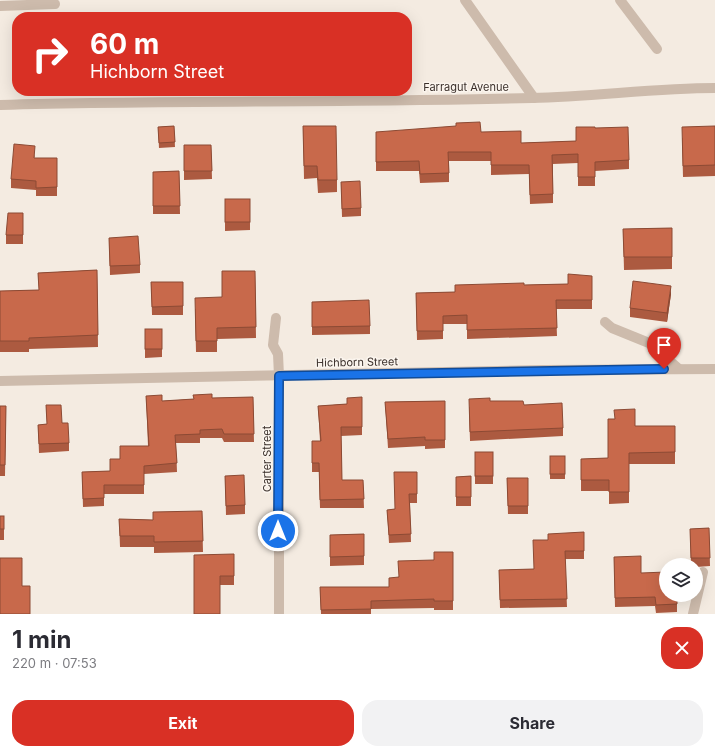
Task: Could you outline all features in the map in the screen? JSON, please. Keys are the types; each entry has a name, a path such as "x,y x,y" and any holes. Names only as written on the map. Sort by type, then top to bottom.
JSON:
{"street":[{"path":"465,0 534,98"},
{"path":"620,0 657,49"},
{"path":"0,6 55,4"},
{"name":"Farragut Avenue","path":"0,105 124,102 534,98 679,88 715,88"},
{"name":"Carter Street","path":"276,318 273,345 278,354 279,376 279,614"},
{"path":"605,322 612,328 649,343 679,369"},
{"name":"Hichborn Street","path":"0,381 715,369"},
{"path":"693,614 696,602"}],"building":[{"path":"480,122 481,132 521,131 521,143 576,141 576,127 628,127 629,160 595,162 595,177 578,177 578,154 552,155 553,194 530,195 529,165 491,165 491,152 448,152 449,173 420,174 419,161 376,162 376,132 456,126 456,123"},
{"path":"174,126 175,142 159,143 158,127"},
{"path":"303,126 336,126 337,180 318,180 317,166 304,166"},
{"path":"715,126 715,165 683,166 682,127"},
{"path":"14,144 35,146 34,158 57,158 57,187 36,188 36,181 11,179"},
{"path":"184,145 211,145 212,171 184,171"},
{"path":"179,171 180,206 153,206 153,172"},
{"path":"360,181 361,208 342,209 341,182"},
{"path":"225,199 250,199 250,222 225,222"},
{"path":"8,213 23,213 23,235 6,235"},
{"path":"672,228 672,257 624,257 623,229"},
{"path":"138,236 140,265 110,266 109,238"},
{"path":"97,270 98,335 29,338 29,341 0,341 0,291 39,290 38,273"},
{"path":"222,271 255,271 256,327 217,328 217,341 196,341 195,298 222,297"},
{"path":"568,274 592,276 592,300 556,300 557,328 467,330 467,315 443,316 443,331 417,331 416,293 455,292 455,285 524,283 524,285 568,284"},
{"path":"633,281 671,286 667,313 630,308"},
{"path":"151,282 183,282 183,306 152,307"},
{"path":"369,300 370,326 312,327 312,302"},
{"path":"145,329 162,329 162,349 145,349"},
{"path":"212,394 212,398 253,397 254,434 224,434 222,429 200,430 200,434 175,435 177,463 144,466 144,485 104,485 104,498 83,499 82,472 110,471 110,459 120,459 120,446 149,446 146,396 162,395 162,401 194,399 193,395"},
{"path":"362,397 362,427 341,427 342,480 363,480 364,499 320,500 319,463 312,463 312,441 321,441 318,406 347,404 347,398"},
{"path":"490,398 490,401 523,401 524,405 562,403 563,428 470,432 469,399"},
{"path":"445,401 445,440 425,440 425,437 388,439 385,402"},
{"path":"46,405 61,405 62,423 68,423 69,443 39,444 38,425 47,424"},
{"path":"0,406 6,406 5,465 0,465"},
{"path":"635,409 635,426 675,426 675,452 629,453 629,492 609,492 609,480 581,480 581,459 608,458 608,419 615,419 614,410"},
{"path":"475,452 493,452 493,476 475,476"},
{"path":"550,456 565,456 565,474 550,474"},
{"path":"394,472 417,472 417,494 409,494 411,534 389,535 387,510 395,509"},
{"path":"244,475 245,505 226,506 225,476"},
{"path":"471,476 471,497 456,497 456,477"},
{"path":"507,478 528,478 528,506 508,506"},
{"path":"202,511 203,541 154,542 154,536 120,536 119,519 153,520 153,512"},
{"path":"0,516 4,516 4,529 0,529"},
{"path":"709,528 710,558 691,558 690,529"},
{"path":"584,532 584,551 565,551 567,599 500,600 499,570 534,569 533,540 548,540 548,534"},
{"path":"364,534 364,556 330,557 330,535"},
{"path":"434,552 453,552 453,601 434,601 434,599 371,601 371,609 321,610 320,587 389,587 389,578 399,577 398,561 434,560"},
{"path":"234,554 234,576 220,576 220,614 194,614 194,555"},
{"path":"641,556 641,573 659,572 659,602 677,602 677,604 656,605 655,597 615,598 614,557"},
{"path":"0,558 22,558 22,586 30,586 30,614 0,614"}],"route":[{"path":"278,531 279,376 664,369"}]}
